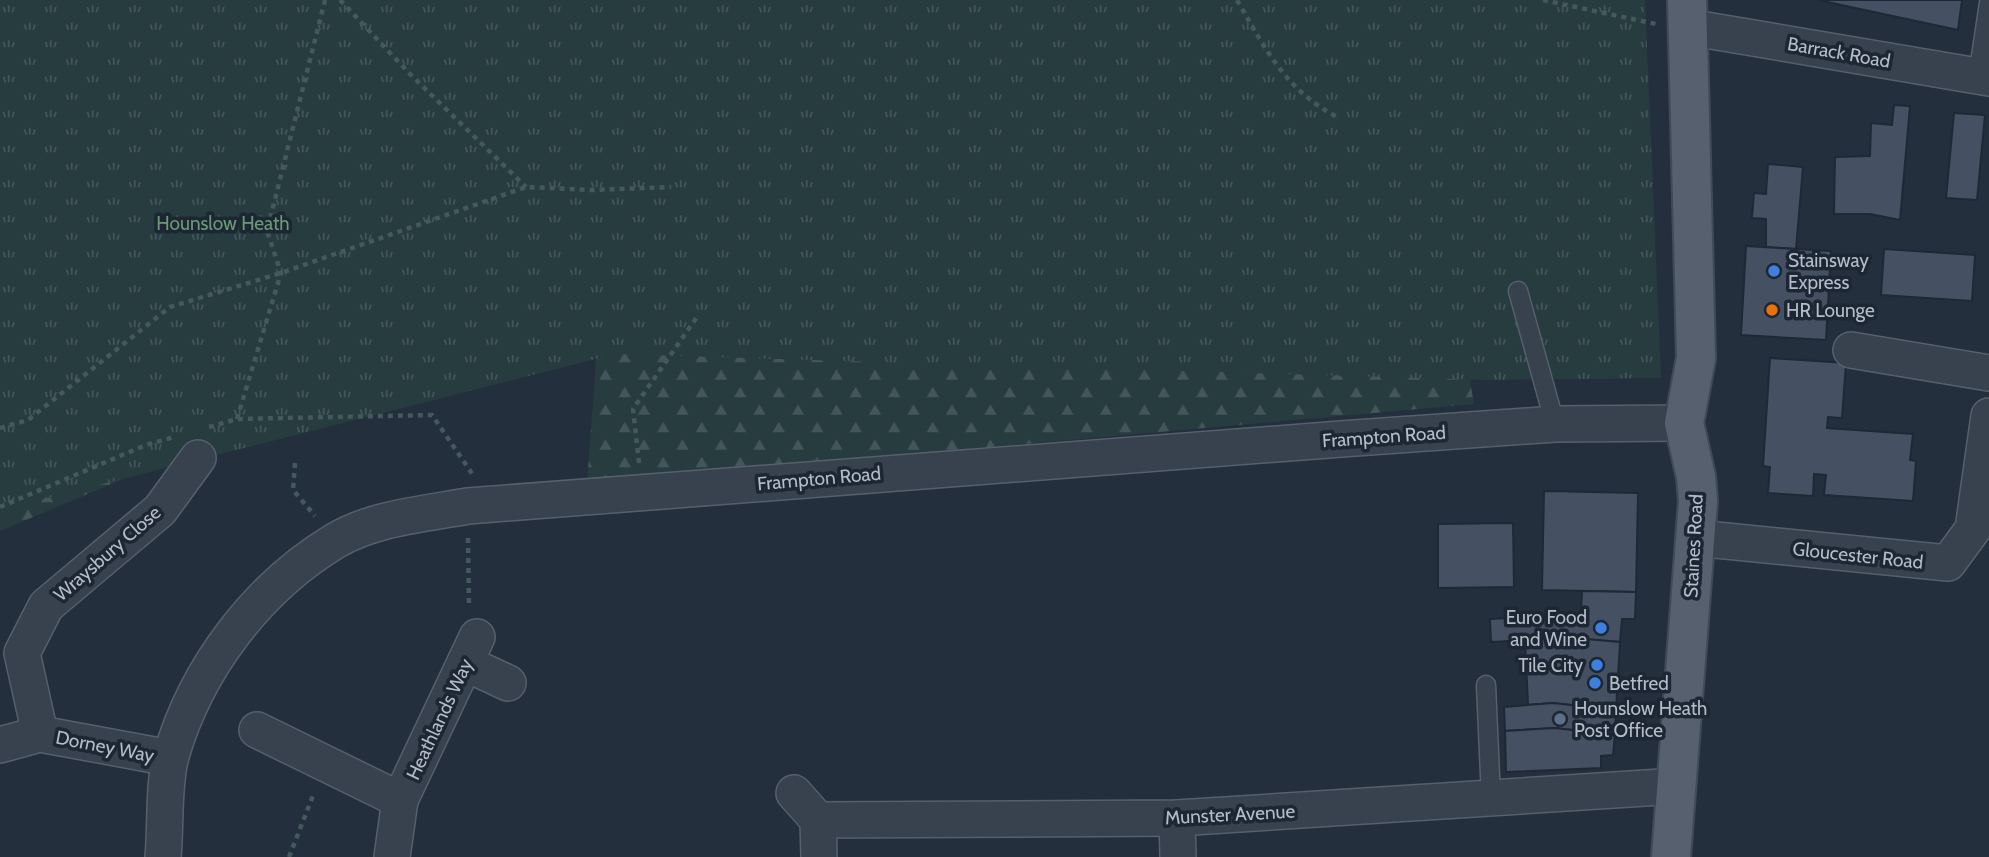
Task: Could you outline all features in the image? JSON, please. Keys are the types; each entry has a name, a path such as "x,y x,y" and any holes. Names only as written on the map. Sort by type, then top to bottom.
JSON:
{"main road":[{"name":"Staines Road","path":"1671,857 1696,538 1696,477 1684,423 1696,358 1688,13"}],"street":[{"name":"Barrack Road","path":"1688,13 1984,77"},
{"path":"1851,350 1989,373"},
{"name":"Gloucester Road","path":"1696,538 1948,563 1973,529 1989,416"},
{"name":"Frampton Road","path":"163,857 170,758 205,675 257,601 336,541 395,519 480,505 1116,454 1555,424 1684,423"},
{"name":"Wraysbury Close","path":"40,734 22,653 46,606 160,510 195,441"},
{"path":"471,650 508,683"},
{"name":"Heathlands Way","path":"392,857 400,800 471,650"},
{"name":"Heathlands Way","path":"257,730 400,800"},
{"name":"Dorney Way","path":"0,745 40,734 170,758"},
{"name":"Munster Avenue","path":"818,820 1177,818 1677,786"},
{"path":"794,793 818,820 819,857"},
{"path":"1177,818 1178,857"}],"lane":[{"path":"1984,77 1989,3"},
{"path":"1518,291 1555,424"},
{"path":"1486,685 1491,798"}],"path":[{"path":"237,419 281,273 267,231 326,0"},
{"path":"340,0 526,187"},
{"path":"1237,0 1277,69 1312,104 1339,118"},
{"path":"1543,0 1637,22 1688,13"},
{"path":"0,428 28,420 170,307 281,273 526,187 592,190 671,187"},
{"path":"643,492 633,409 699,314"},
{"path":"0,507 146,445 195,441 237,419 432,415 480,505 468,606 471,650"},
{"path":"295,463 293,490 336,541"},
{"path":"289,857 307,804 328,765"}],"green space":[{"name":"Hounslow Heath","path":"0,0 1645,0 1661,378 1488,380 615,354 0,510"},
{"path":"673,0 1459,319 1474,404 587,483 603,266 429,350 0,531 0,353"}],"building":[{"path":"1818,0 1962,0 1958,30"},
{"path":"1894,105 1910,106 1900,220 1870,214 1834,214 1835,157 1870,156 1871,123 1892,125"},
{"path":"1954,113 1985,115 1977,200 1946,198"},
{"path":"1768,164 1803,167 1796,249 1766,247 1766,219 1752,218 1754,193 1766,194"},
{"path":"1746,246 1831,251 1826,340 1741,335"},
{"path":"1884,249 1975,255 1972,301 1881,295"},
{"path":"1770,358 1846,363 1842,418 1828,417 1827,428 1913,434 1910,460 1916,461 1913,501 1824,495 1826,475 1814,474 1813,496 1768,493 1770,467 1763,466"},
{"path":"1544,491 1638,493 1636,592 1542,590"},
{"path":"1513,523 1514,587 1438,588 1438,524"},
{"path":"1582,591 1636,592 1635,619 1622,619 1620,642 1560,638 1491,642 1490,619 1581,614"},
{"path":"1575,638 1620,642 1616,710 1553,703 1528,705 1525,639"},
{"name":"Hounslow Heath Post Office","path":"1553,703 1616,710 1615,735 1555,728 1505,731 1504,707"},
{"path":"1555,728 1615,735 1613,755 1601,756 1601,768 1506,772 1505,731"}],"place":[{"name":"Stainsway Express","path":"1774,271"},
{"name":"HR Lounge","path":"1772,310"},
{"name":"Euro Food and Wine","path":"1601,628"},
{"name":"Tile City","path":"1597,665"},
{"name":"Betfred","path":"1595,683"},
{"name":"Hounslow Heath Post Office","path":"1560,719"}]}
